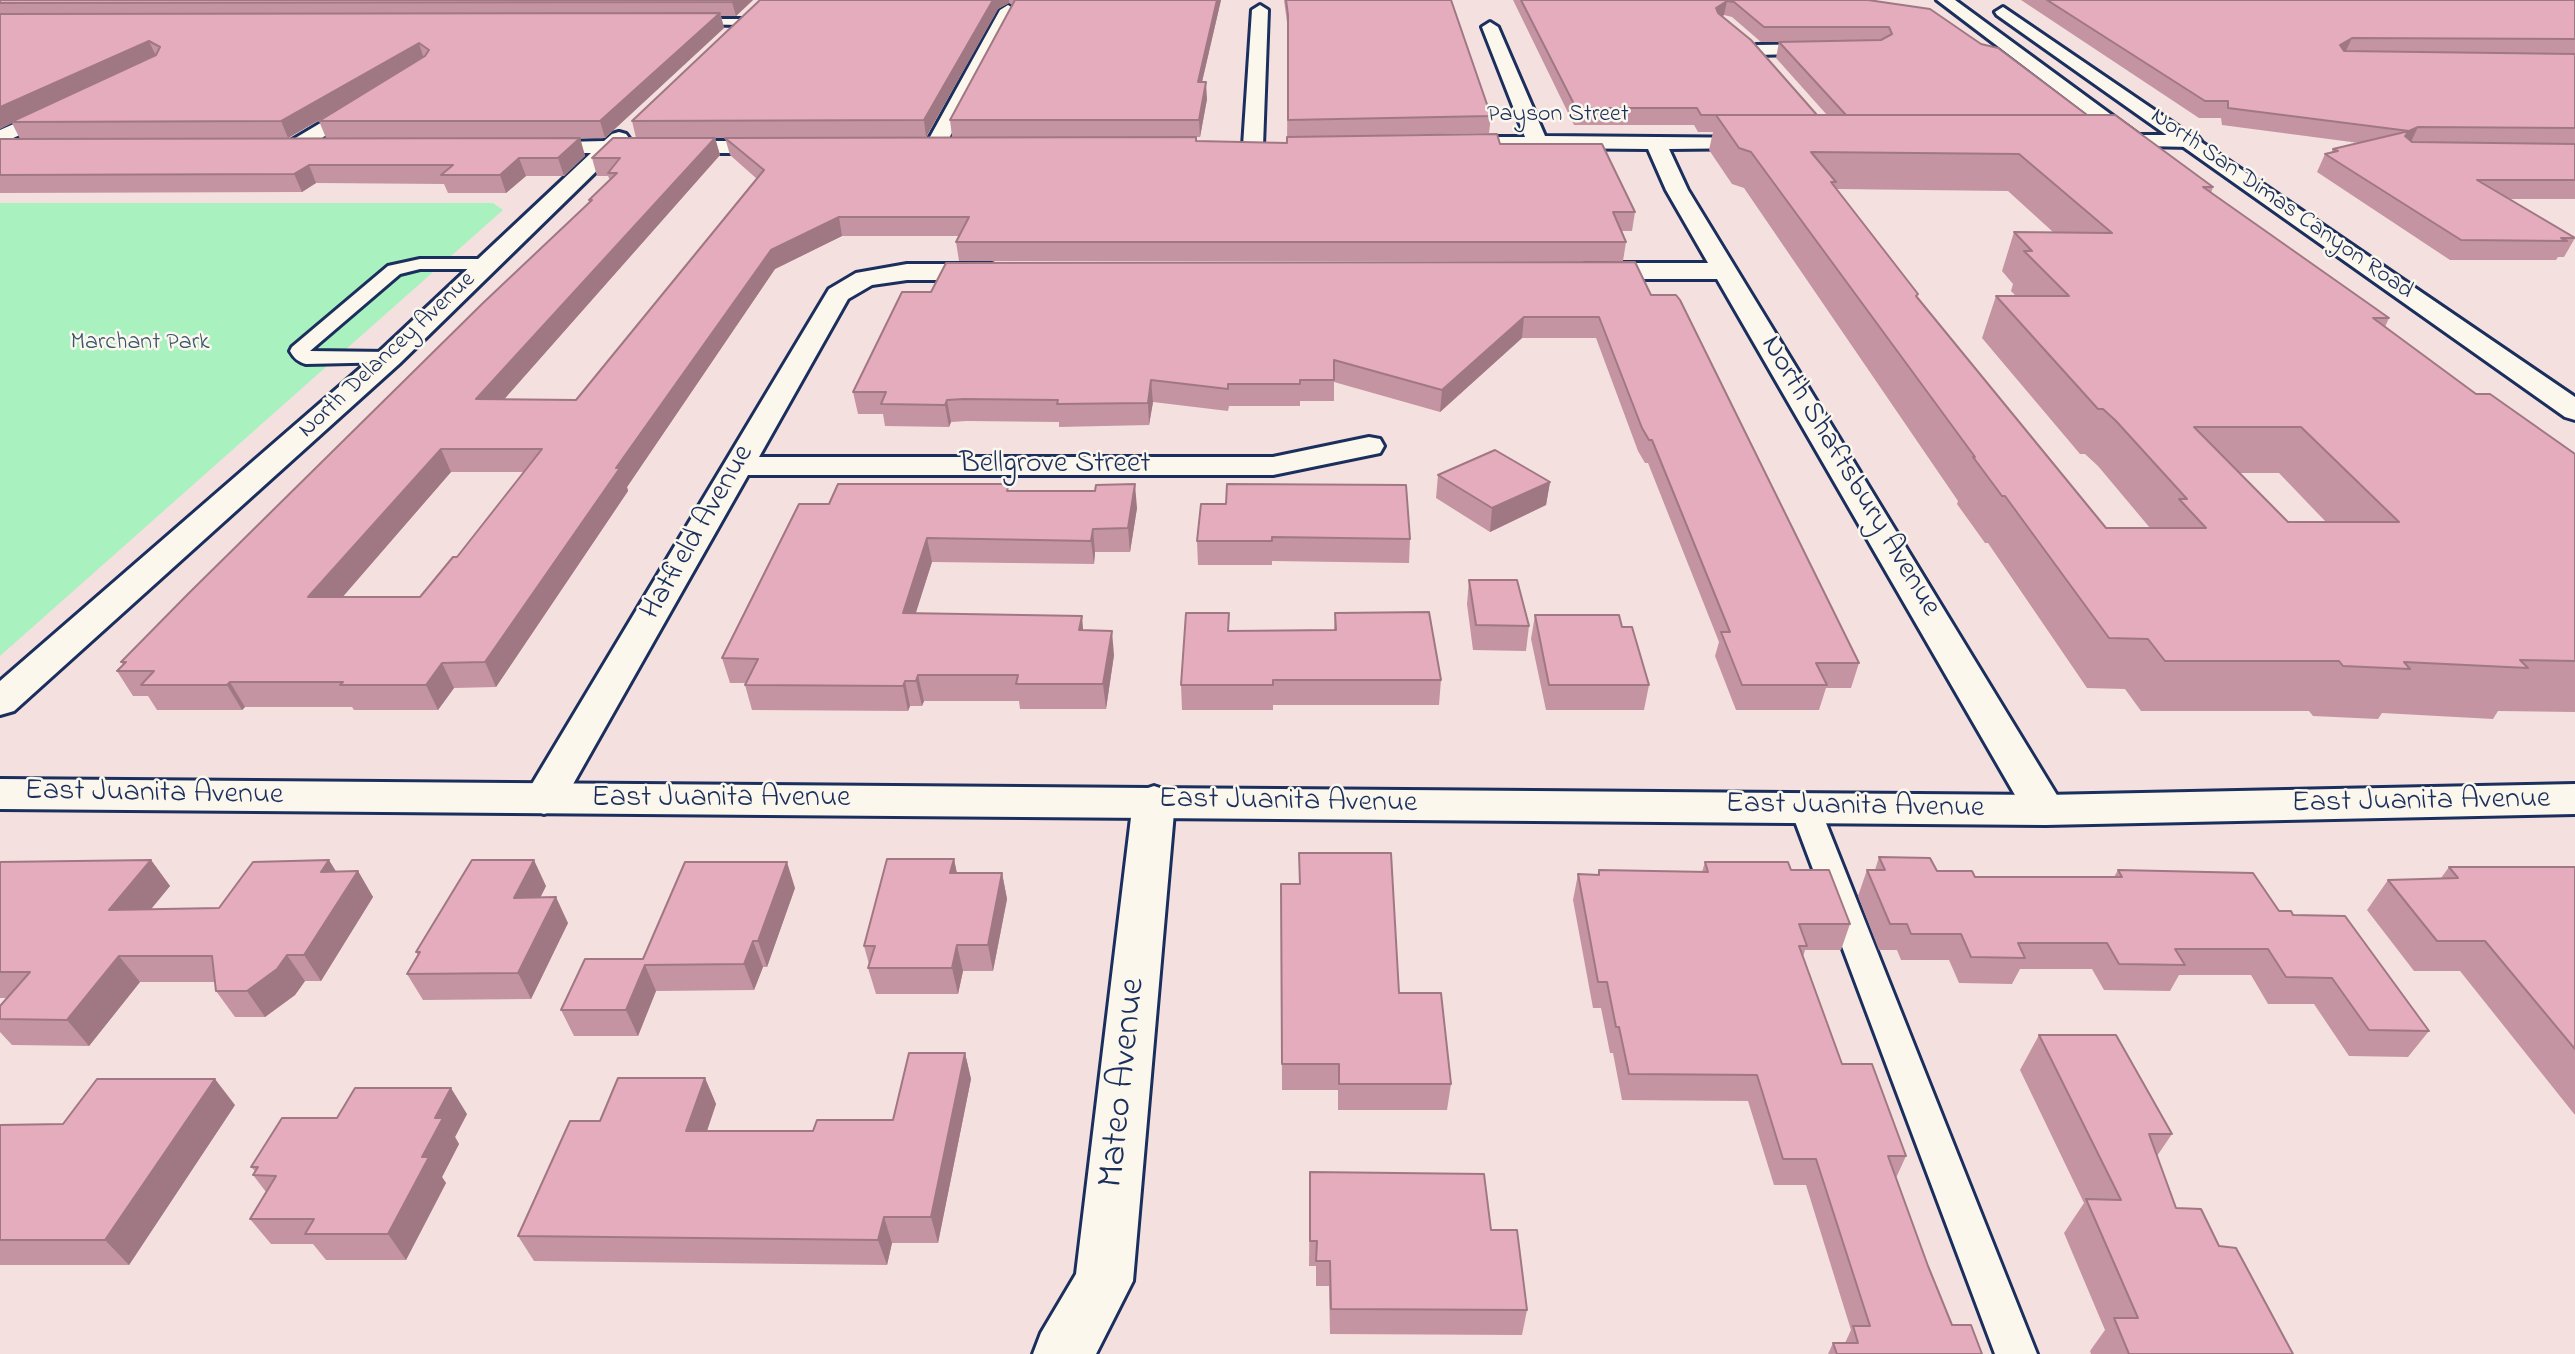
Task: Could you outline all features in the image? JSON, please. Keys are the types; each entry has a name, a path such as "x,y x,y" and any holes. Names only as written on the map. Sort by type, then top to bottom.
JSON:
{"street":[{"name":"North San Dimas Canyon Road","path":"1945,0 2167,165"},
{"name":"North San Dimas Canyon Road","path":"1986,0 2575,411"},
{"path":"962,146 928,146 1008,10"},
{"path":"1260,10 1246,146 1280,146"},
{"path":"713,49 750,15"},
{"path":"1490,27 1537,141"},
{"path":"1774,70 1751,45 1850,49"},
{"path":"335,147 286,147 388,88"},
{"path":"0,138 84,98"},
{"name":"North Delancey Avenue","path":"0,702 389,358 638,120"},
{"path":"2080,141 2191,141"},
{"name":"North Shaftsbury Avenue","path":"1656,142 1676,190 2045,810"},
{"name":"Payson Street","path":"1429,143 1780,142"},
{"path":"513,147 799,146"},
{"path":"0,148 28,148"},
{"path":"1560,271 1726,271"},
{"name":"Hatfield Avenue","path":"544,799 838,295 865,278 907,272 1018,272"},
{"name":"Bellgrove Street","path":"738,466 1273,466 1369,446"},
{"name":"East Juanita Avenue","path":"0,794 2045,810 2575,800"},
{"name":"Mateo Avenue","path":"1063,1354 1104,1281 1154,801"}],"lane":[{"path":"673,22 750,15"},
{"path":"389,358 306,358 299,351 394,270 420,264 487,264"},
{"path":"1805,808 2016,1354"}],"green space":[{"name":"Marchant Park","path":"0,203 493,203 503,210 0,656"}],"building":[{"path":"0,0 734,0 0,3"},
{"path":"760,0 993,0 924,120 632,121"},
{"path":"1015,0 1217,0 1198,82 1206,82 1199,120 950,120"},
{"path":"1286,0 1451,0 1491,116 1288,120"},
{"path":"1521,0 1868,0 1930,9 1981,44 1998,48 2087,115 1846,115 1779,42 1881,40 1892,34 1889,27 1764,27 1734,2 1727,1 1716,8 1718,13 1751,40 1817,115 1701,115 1697,108 1576,108"},
{"path":"2047,0 2575,0 2575,39 2352,38 2340,45 2344,51 2575,54 2575,128 2418,127 2409,131 2228,108 2228,101 2205,101"},
{"path":"720,13 600,121 319,121 425,56 429,50 419,43 281,121 11,122 156,55 160,47 149,41 0,107 0,14"},
{"path":"1716,115 2115,115 2213,187 2203,187 2389,318 2373,318 2476,394 2490,394 2575,454 2575,661 2520,660 2528,668 2404,662 2410,669 2343,666 2339,661 2165,661 2148,639 2109,638 2005,496 2002,496 1973,457 1751,152 1739,148","holes":["1811,152 2019,154 2112,233 2014,232 2032,251 2024,251 2069,296 1996,296 2098,409 2103,409 2116,421 2187,499 2179,499 2206,528 2106,528 1916,296 1918,294","2194,427 2301,427 2399,522 2288,522"]},
{"path":"2409,131 2405,136 2412,142 2575,144 2575,180 2477,180 2575,238 2561,238 2567,241 2461,240 2325,154 2338,151 2333,149"},
{"path":"1497,134 1500,144 1602,144 1635,212 1613,212 1626,242 956,242 969,217 839,217 771,250 616,468 620,468 485,662 442,663 426,685 230,682 227,685 141,685 154,671 117,671 126,662 121,662 189,593 483,303 592,200 589,200 617,173 608,173 620,158 592,158 613,138 715,138 476,399 576,400 764,170 725,138 1196,137 1196,141 1287,143 1287,137","holes":["441,449 542,449 457,557 453,557 420,597 308,597"]},
{"path":"580,138 558,158 519,158 500,175 441,175 453,165 309,165 294,174 0,175 0,139"},
{"path":"1635,262 1651,295 1676,295 1680,300 1859,663 1816,663 1827,685 1742,685 1721,632 1730,632 1652,440 1649,440 1642,428 1599,317 1524,317 1442,390 1334,360 1334,380 1300,380 1300,384 1228,384 1228,389 1151,380 1148,403 1057,404 1058,400 964,399 947,400 945,405 881,404 886,392 853,392 902,292 931,292 946,263"},
{"path":"1495,450 1550,482 1492,508 1438,475"},
{"path":"838,484 1009,484 1007,491 1095,491 1096,485 1135,484 1128,528 1093,529 1091,541 927,538 903,613 1082,616 1079,630 1112,631 1103,684 1016,684 1018,675 918,675 916,681 905,681 903,686 745,685 758,659 722,658 799,504 829,504"},
{"path":"1227,484 1406,485 1410,539 1272,537 1272,541 1197,541 1201,504 1226,504"},
{"path":"1469,580 1517,580 1529,626 1476,625"},
{"path":"1429,612 1441,680 1273,680 1273,685 1181,685 1186,613 1229,613 1228,631 1336,630 1335,613"},
{"path":"1535,615 1619,615 1622,627 1632,627 1649,685 1549,685"},
{"path":"1299,853 1391,853 1399,993 1441,993 1451,1084 1339,1084 1339,1064 1282,1064 1281,884 1300,884"},
{"path":"1879,857 1930,858 1937,871 1972,871 1975,877 2122,877 2118,870 2253,873 2279,911 2291,911 2293,915 2345,916 2429,1031 2369,1030 2332,978 2286,977 2268,949 2175,949 2185,965 2119,964 2107,943 2018,943 2025,958 1971,957 1961,934 1911,934 1907,924 1890,924 1867,870 1885,870"},
{"path":"887,859 954,859 950,873 1002,873 988,945 957,945 952,968 868,968 875,946 864,946"},
{"path":"151,860 109,910 219,908 253,862 329,860 321,872 358,871 304,955 287,955 277,969 247,991 216,991 212,956 119,956 67,1020 0,1019 0,1006 30,972 0,972 0,862"},
{"path":"472,860 534,860 514,898 556,897 518,973 407,974 420,952 416,952"},
{"path":"685,862 787,862 758,941 753,941 744,964 645,965 626,1010 561,1010 585,959 643,959"},
{"path":"1705,862 1788,862 1791,870 1829,870 1850,924 1799,924 1807,946 1799,946 1842,1064 1872,1064 1906,1156 1888,1156 1928,1266 1952,1325 1971,1325 1982,1354 1837,1354 1833,1343 1858,1343 1853,1326 1870,1326 1816,1159 1783,1159 1757,1075 1629,1074 1607,982 1598,982 1578,874 1599,875 1599,870 1708,872"},
{"path":"2449,867 2575,867 2575,1049 2485,941 2437,941 2388,880 2458,878"},
{"path":"2039,1035 2116,1035 2172,1134 2149,1134 2176,1208 2201,1209 2219,1246 2236,1248 2293,1354 2129,1354 2114,1318 2138,1318 2086,1199 2121,1200"},
{"path":"909,1053 965,1053 931,1217 884,1217 878,1240 518,1236 570,1121 600,1121 618,1078 705,1078 686,1131 813,1131 817,1120 893,1120"},
{"path":"97,1079 215,1079 105,1240 0,1240 0,1125 63,1124"},
{"path":"355,1088 451,1088 435,1118 443,1118 422,1157 429,1157 388,1234 305,1234 314,1219 250,1219 276,1176 253,1175 258,1167 251,1167 282,1118 337,1118"},
{"path":"1310,1172 1484,1174 1491,1230 1517,1230 1527,1310 1331,1309 1330,1261 1316,1261 1317,1241 1310,1241"}]}
